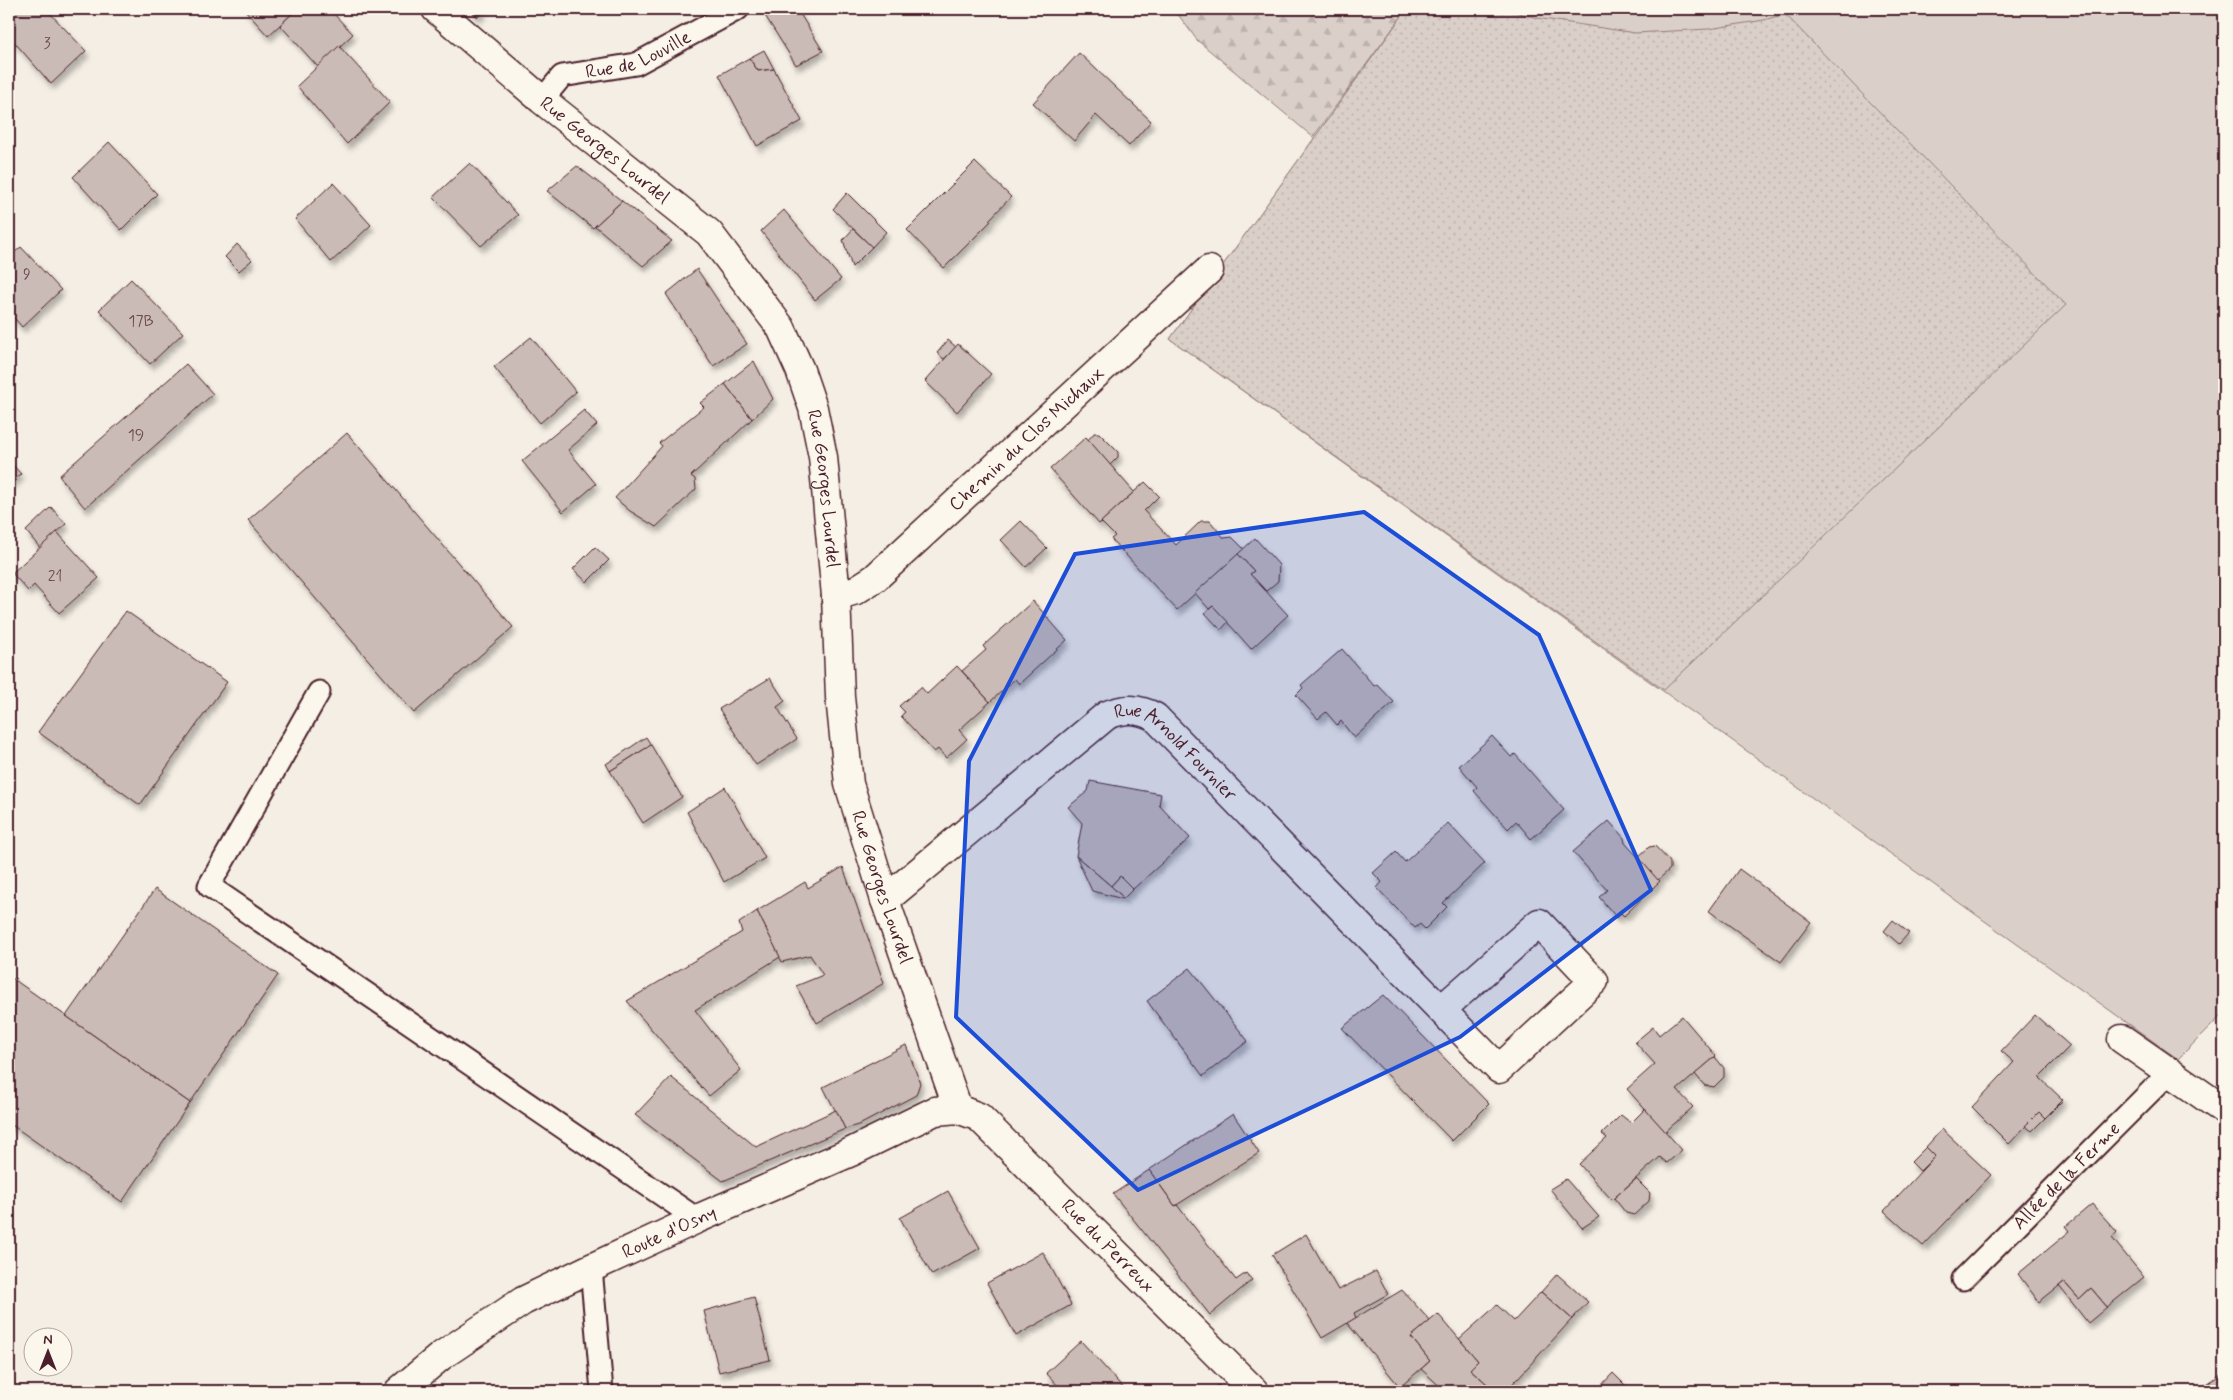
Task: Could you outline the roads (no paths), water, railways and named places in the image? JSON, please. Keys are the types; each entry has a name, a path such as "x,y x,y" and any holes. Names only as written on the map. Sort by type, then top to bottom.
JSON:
{"street":[{"name":"Rue Georges Lourdel","path":"436,9 542,100 710,233 781,328 800,370 813,408 823,457 836,596 840,697 849,784 885,900 958,1109"},
{"name":"Chemin du Clos Michaux","path":"836,596 856,590 875,578 1209,270"},
{"name":"Rue Arnold Fournier","path":"885,900 1107,715 1122,709 1141,710 1156,717 1499,1069 1594,981 1539,923 1442,1009"},
{"path":"2122,1039 2224,1110"},
{"name":"Route d'Osny","path":"399,1391 440,1356 523,1301 697,1219 851,1152 935,1112 958,1109"},
{"name":"Rue du Perreux","path":"958,1109 979,1117 1254,1391"}],"lane":[{"name":"Rue de Louville","path":"542,100 562,76 636,64 738,9"},
{"path":"320,692 209,886 697,1219"},
{"name":"Allée de la Ferme","path":"1963,1279 2170,1072"},
{"path":"592,1268 602,1391"}]}
